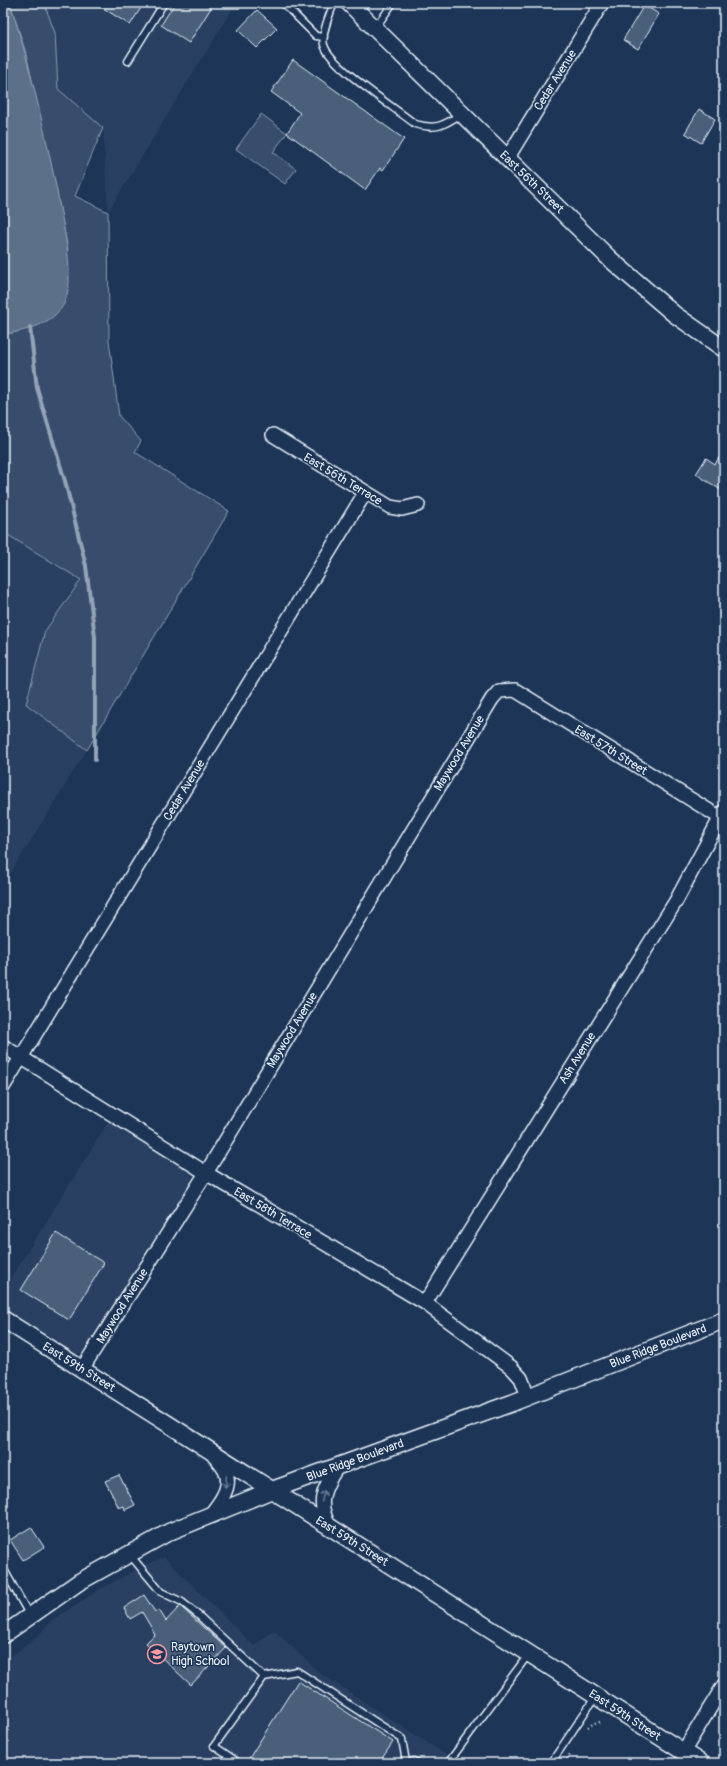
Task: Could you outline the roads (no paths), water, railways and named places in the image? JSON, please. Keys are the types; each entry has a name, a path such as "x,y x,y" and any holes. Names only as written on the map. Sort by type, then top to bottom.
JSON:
{"street":[{"name":"East 56th Street","path":"349,3 461,114 508,157 610,259 674,314 724,349"},
{"name":"Cedar Avenue","path":"508,157 602,3"},
{"name":"East 56th Terrace","path":"273,435 390,507 402,509 418,505"},
{"name":"Cedar Avenue","path":"3,1087 366,493"},
{"name":"East 57th Street","path":"499,691 515,690 723,816"},
{"name":"Maywood Avenue","path":"82,1369 206,1173 492,699 499,691"},
{"name":"Ash Avenue","path":"425,1302 676,900 723,816"},
{"name":"East 58th Terrace","path":"3,1046 206,1173 425,1302 511,1367 520,1378 528,1396"},
{"name":"East 59th Street","path":"3,1319 701,1763"},
{"name":"Blue Ridge Boulevard","path":"3,1635 79,1582 169,1532 272,1490 528,1396 724,1320"},
{"path":"210,1450 227,1474 226,1488 220,1502 210,1515"},
{"path":"330,1527 323,1514 322,1499 328,1480 337,1467"},
{"path":"683,1752 724,1686"}],"lane":[{"path":"128,61 164,3"},
{"path":"283,3 316,36 324,37"},
{"path":"334,3 324,37 324,44 329,55 341,68 415,124 427,127 437,127 447,124 461,114"},
{"path":"375,29 393,3"},
{"path":"128,1554 161,1592 182,1602 198,1615 264,1676"},
{"path":"3,1568 30,1616"},
{"path":"448,1763 530,1654"},
{"path":"240,1763 214,1746 264,1676 297,1671 402,1739 405,1762 418,1763"},
{"path":"551,1763 596,1696"}],"waterway":[{"path":"30,327 37,388 65,481 86,566 95,637 95,760"}],"place":[{"name":"Raytown High School","path":"157,1654"}]}
